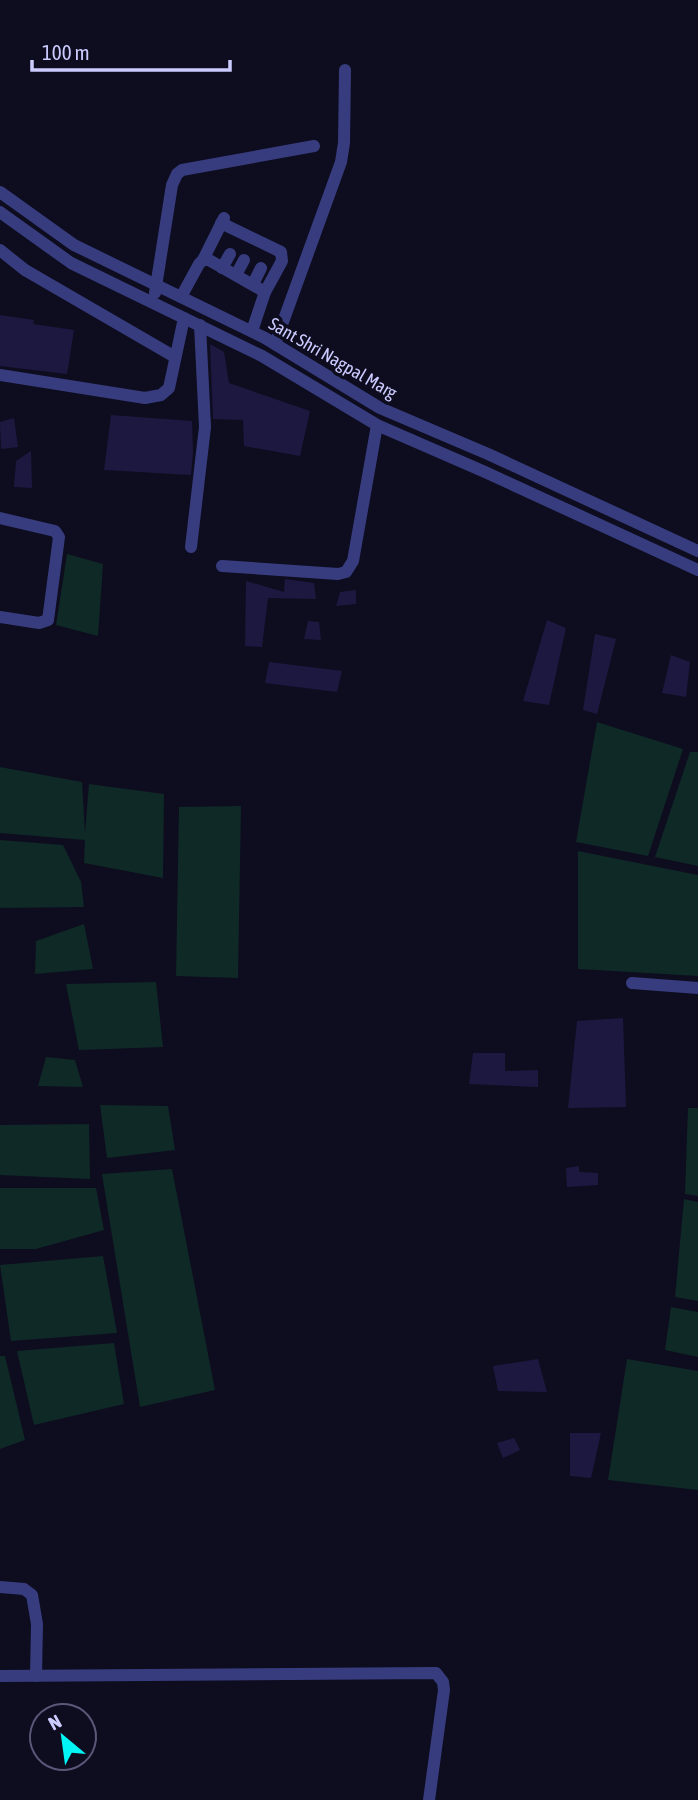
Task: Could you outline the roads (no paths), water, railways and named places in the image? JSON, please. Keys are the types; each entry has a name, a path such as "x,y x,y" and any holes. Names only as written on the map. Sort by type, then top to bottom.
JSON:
{"street":[{"path":"275,344 341,162 344,143 345,70"},
{"path":"152,302 158,286 173,185 177,174 182,170 314,146"},
{"name":"Sant Shri Nagpal Marg","path":"0,192 74,245 252,331 380,408 488,454 698,551"},
{"name":"Sant Shri Nagpal Marg","path":"0,212 71,263 262,356 377,425 698,570"},
{"path":"206,260 222,220 281,252 282,261 265,292 252,331"},
{"path":"181,297 216,247"},
{"path":"0,250 25,270 175,357"},
{"path":"222,268 230,254"},
{"path":"206,260 265,292"},
{"path":"236,275 244,260"},
{"path":"253,284 261,268"},
{"path":"0,375 145,398 166,392 184,318"},
{"path":"191,547 205,427 200,325"},
{"path":"222,566 338,574 346,572 353,561 377,425"},
{"path":"0,518 55,531 59,537 48,620 39,623 0,617"},
{"path":"632,983 698,988"},
{"path":"0,1587 24,1589 32,1595 37,1624 36,1676"},
{"path":"0,1676 436,1673 443,1682 444,1690 429,1800"}]}
